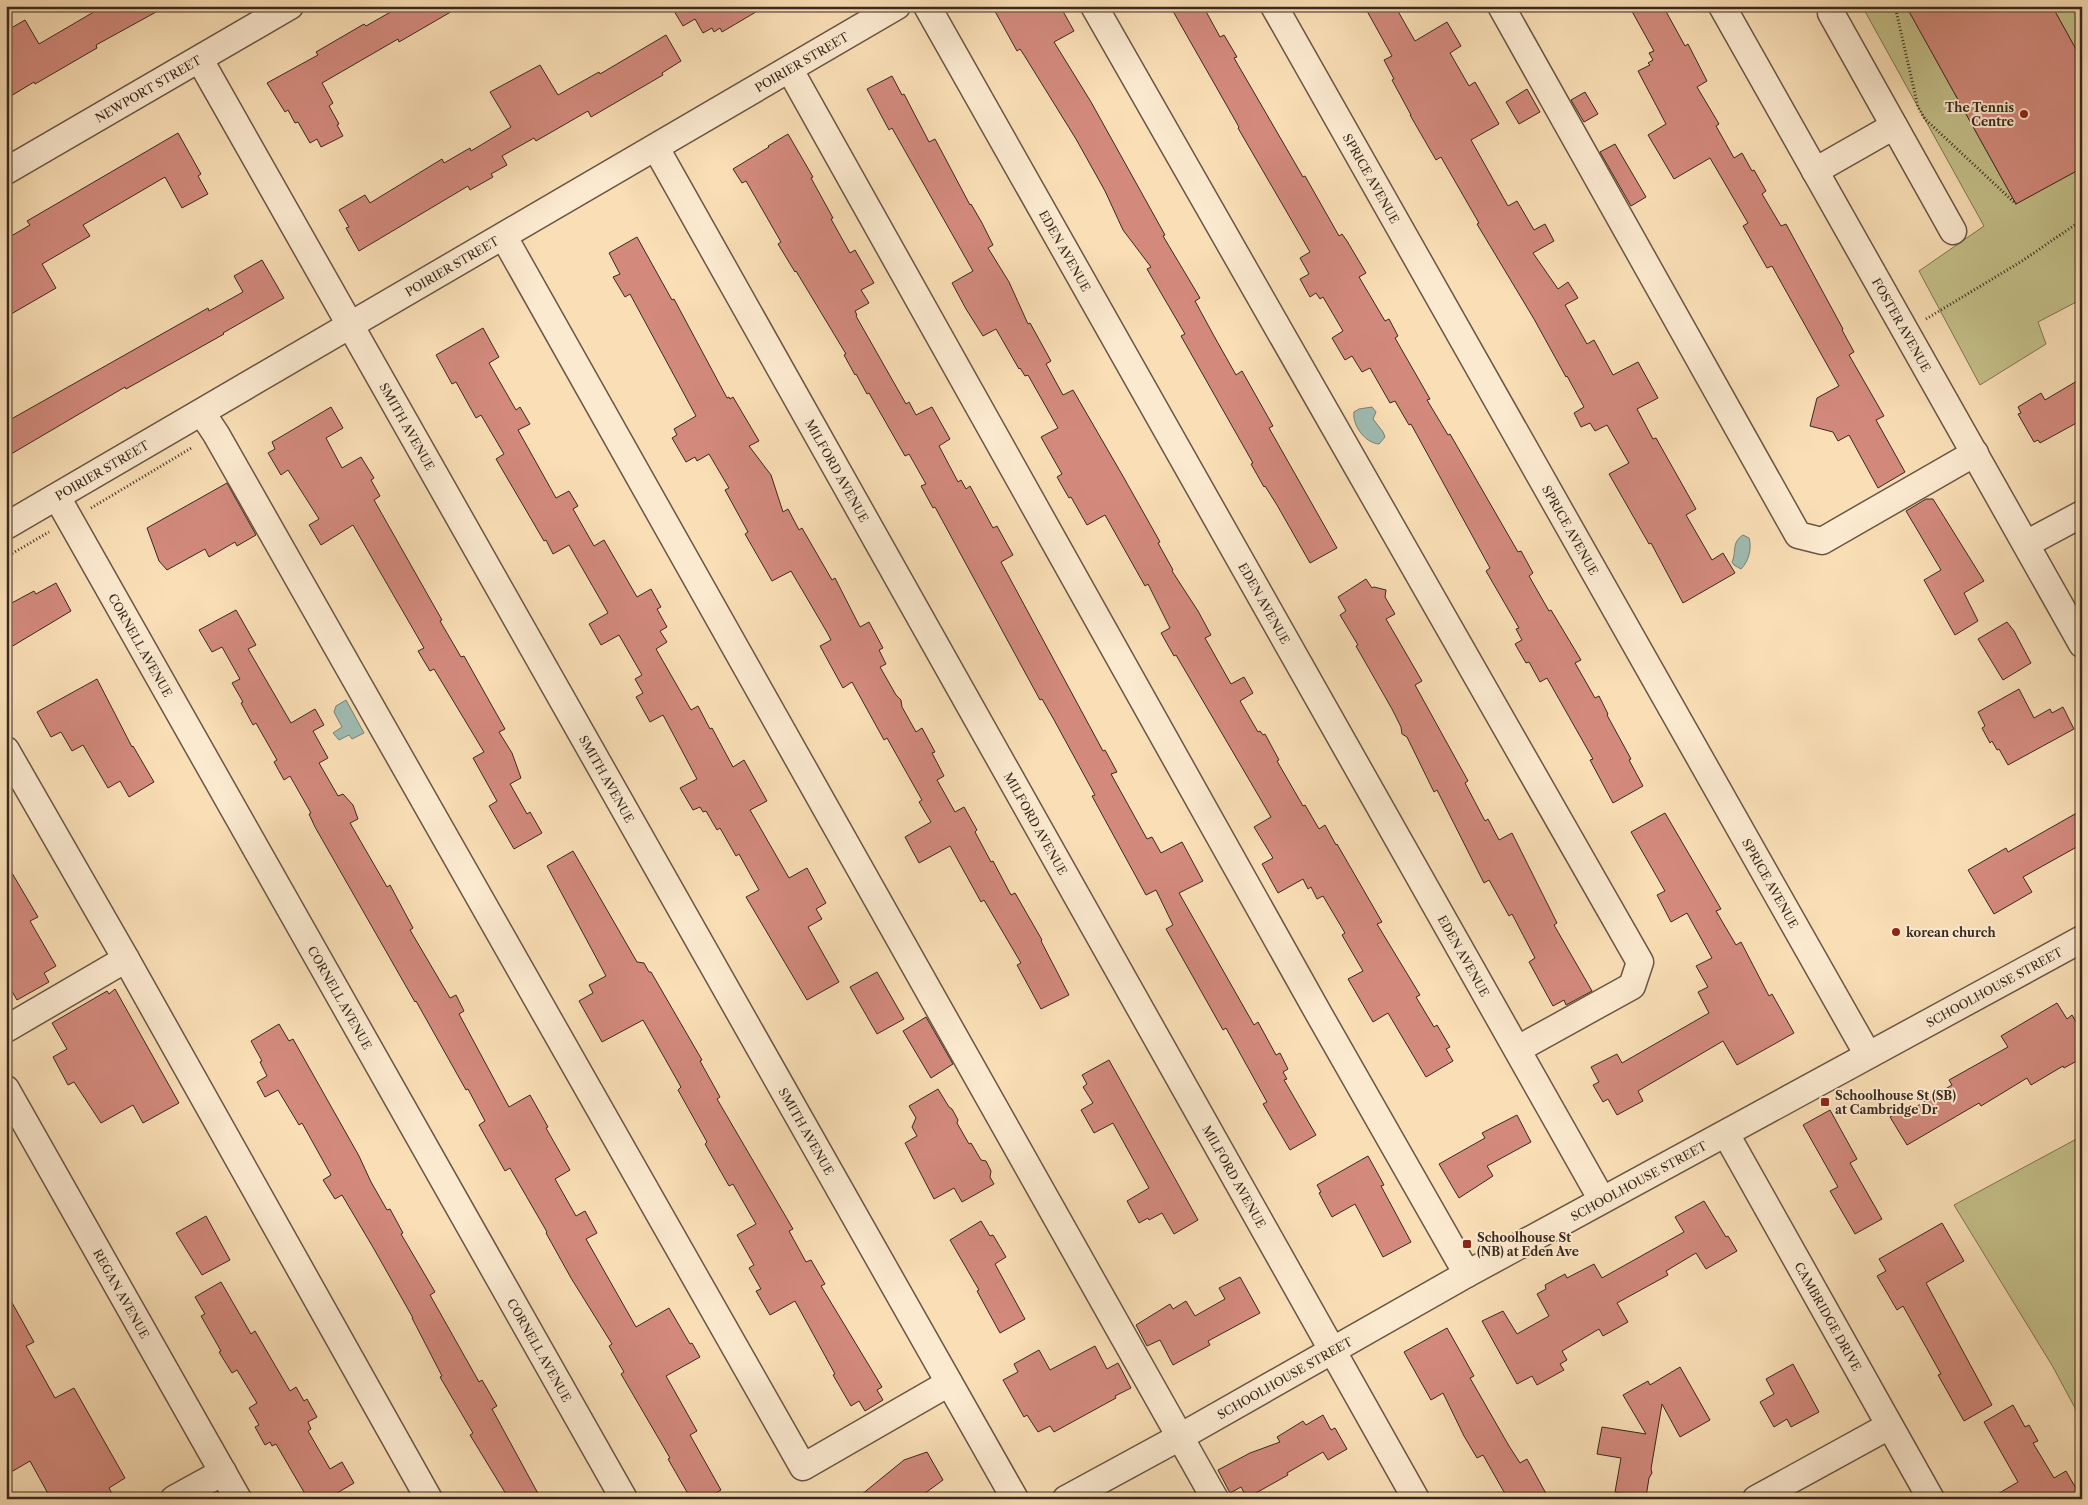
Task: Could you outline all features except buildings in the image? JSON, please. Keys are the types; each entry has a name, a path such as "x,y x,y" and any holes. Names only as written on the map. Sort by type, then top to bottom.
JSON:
{"street":[{"name":"NEWPORT STREET","path":"6,171 290,6"},
{"name":"POIRIER STREET","path":"6,526 897,6"},
{"name":"EDEN AVENUE","path":"927,6 1602,1200"},
{"path":"1094,6 1640,962 1632,986 1518,1049"},
{"name":"SPRICE AVENUE","path":"1274,6 1868,1055"},
{"path":"1501,6 1798,535 1822,541 1975,453"},
{"name":"FOSTER AVENUE","path":"1722,6 2082,644"},
{"path":"1831,14 1953,231"},
{"name":"SMITH AVENUE","path":"200,60 1015,1499"},
{"path":"790,70 1310,999 1467,1274"},
{"path":"1815,171 1894,126"},
{"name":"MILFORD AVENUE","path":"656,148 1416,1499"},
{"path":"504,237 1215,1499"},
{"path":"202,413 213,429 803,1467 949,1383"},
{"name":"CORNELL AVENUE","path":"57,496 624,1499"},
{"path":"2026,544 2082,514"},
{"path":"6,750 429,1499"},
{"name":"SCHOOLHOUSE STREET","path":"1066,1499 1180,1437 1467,1274 2082,939"},
{"path":"6,1029 126,960"},
{"name":"REGAN AVENUE","path":"6,1089 238,1499"},
{"name":"CAMBRIDGE DRIVE","path":"1726,1134 1930,1499"},
{"path":"1756,1499 1889,1426"},
{"path":"174,1499 223,1472"}],"path":[{"path":"1895,6 1918,107 1925,119 2016,204"},
{"path":"1906,332 2022,261 2082,220"},
{"path":"6,557 55,529"}],"shaded area":[{"path":"1862,6 1906,6 2016,204 2082,168 2082,299 2038,322 2046,344 1980,385 1919,271 1984,226"},
{"path":"2052,6 2082,6 2082,60"},
{"path":"2082,1136 2082,1421 2053,1367 1954,1205"}],"water":[{"path":"1372,407 1376,412 1373,419 1385,437 1379,444 1364,437 1357,428 1354,417 1354,412 1359,409"},
{"path":"1743,535 1749,538 1750,550 1748,558 1741,569 1732,562 1737,541"},
{"path":"346,700 364,733 352,739 349,735 339,740 333,733 342,727 334,712 336,706"}],"place":[{"name":"The Tennis Centre","path":"2024,114"},
{"name":"korean church","path":"1896,932"},
{"name":"Schoolhouse St (SB) at Cambridge Dr","path":"1825,1102"},
{"name":"Schoolhouse St (NB) at Eden Ave","path":"1467,1244"}]}
